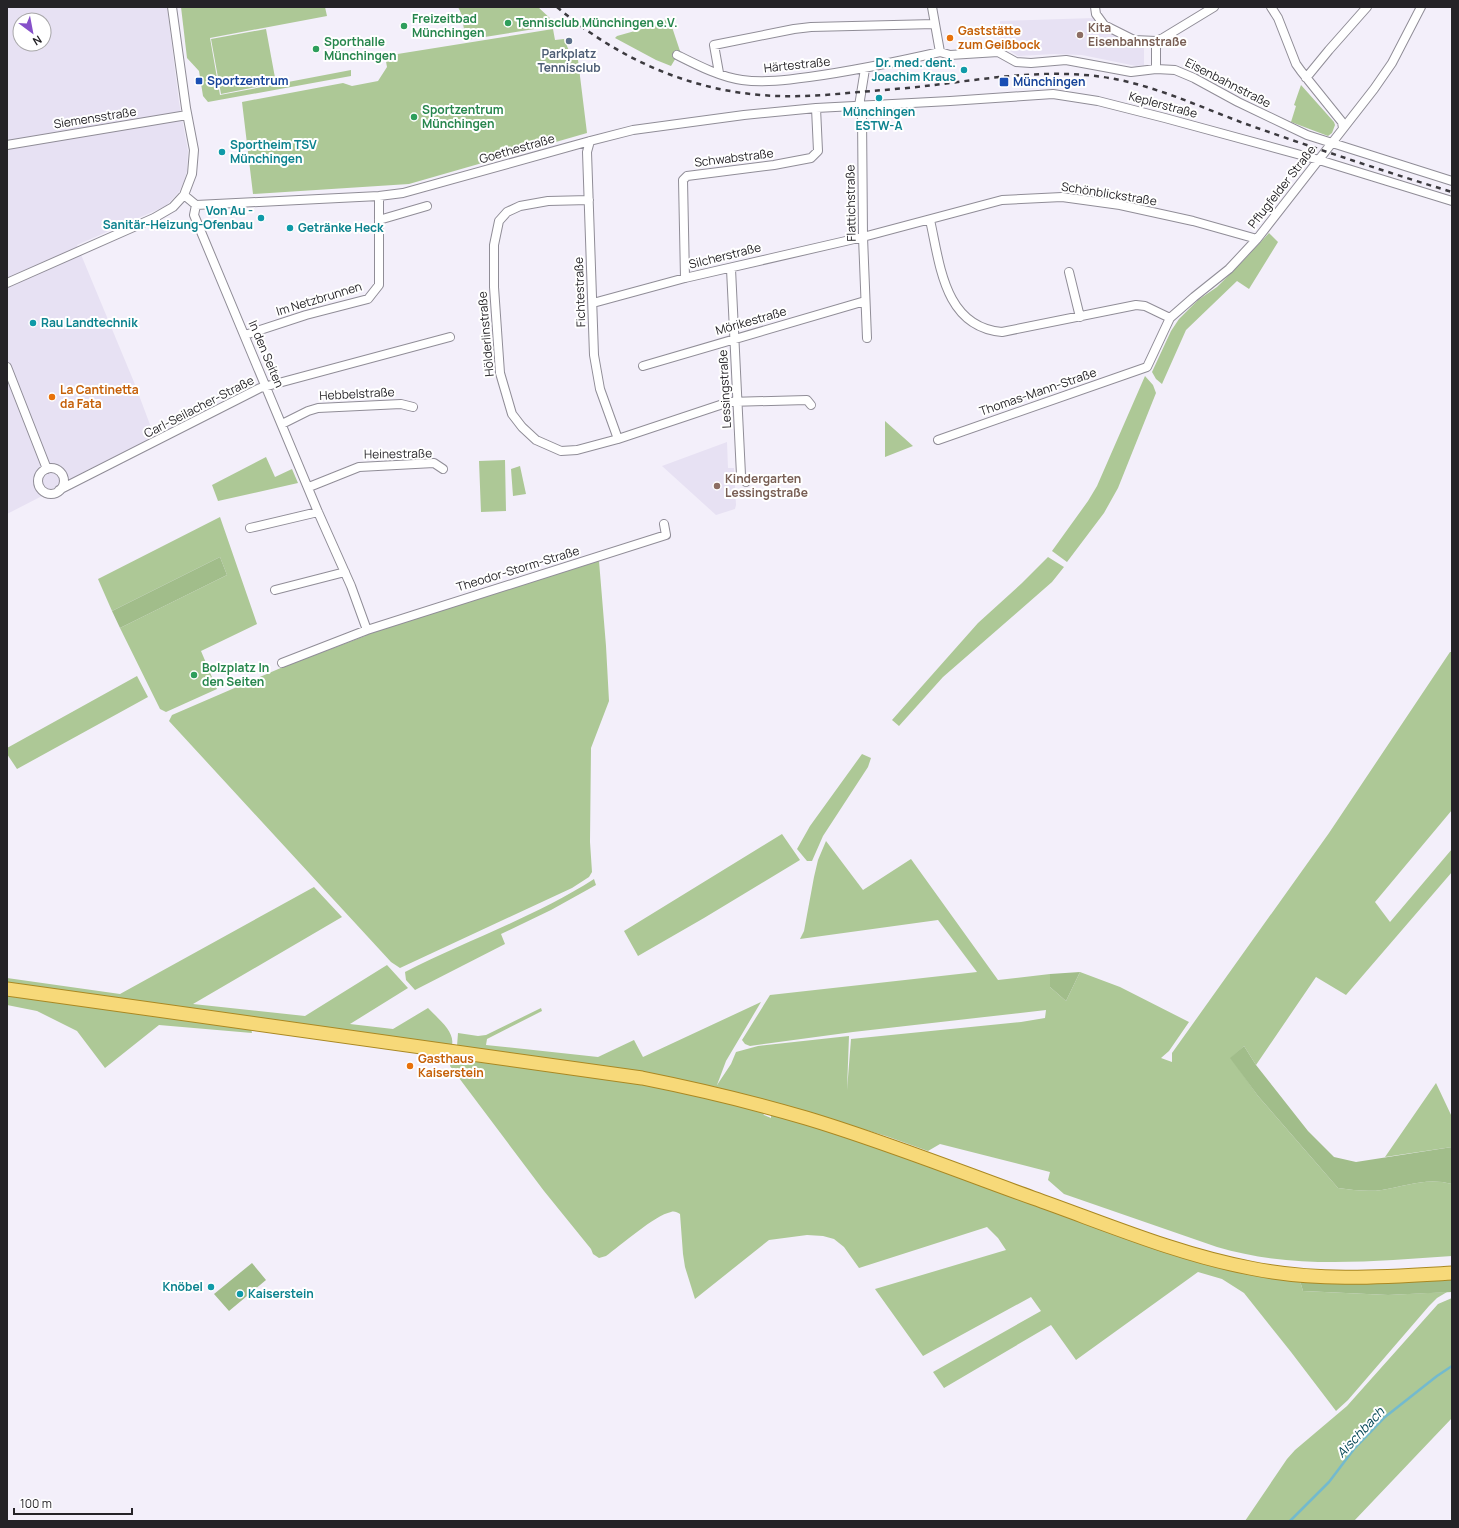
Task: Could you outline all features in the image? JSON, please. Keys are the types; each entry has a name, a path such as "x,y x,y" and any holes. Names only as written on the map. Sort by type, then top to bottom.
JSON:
{"main road":[{"path":"7,990 649,1080 716,1094 806,1118 1144,1238 1228,1263 1279,1273 1341,1278 1452,1273"}],"street":[{"path":"7,283 154,218 173,207 184,195 192,174 194,150 187,115 172,7"},
{"path":"932,7 940,52"},
{"path":"1095,7 1096,14 1104,25 1134,40 1156,41 1164,38 1214,7"},
{"path":"1271,7 1278,18 1296,64 1342,122 1343,128"},
{"path":"1306,78 1367,7"},
{"name":"Pflugfelder Straße","path":"1147,367 1170,318 1229,269 1257,239 1374,89 1392,63 1421,7"},
{"path":"719,73 714,44 811,27 935,24"},
{"path":"1156,41 1156,69"},
{"name":"Eisenbahnstraße","path":"922,56 940,52 950,55 998,52 1016,62 1066,60 1131,72 1156,69 1175,70 1194,78 1284,125 1332,144 1452,181"},
{"name":"Härtestraße","path":"677,55 697,65 742,80 774,80 865,69 922,56"},
{"name":"Flattichstraße","path":"865,69 860,106 862,114 863,237 868,338"},
{"name":"Keplerstraße","path":"860,106 1053,94 1098,101 1319,160 1452,201"},
{"name":"Goethestraße","path":"196,205 378,196 403,193 590,141 640,129 744,114 860,106"},
{"name":"Schwabstraße","path":"685,278 683,180 687,176 774,165 811,158 818,151 816,108"},
{"name":"Siemensstraße","path":"7,145 187,115"},
{"name":"Fichtestraße","path":"590,141 587,152 594,355 600,389 618,439"},
{"path":"184,195 196,205"},
{"name":"Im Netzbrunnen","path":"245,335 306,315 368,299 379,285 378,196"},
{"name":"Schönblickstraße","path":"863,237 1002,200 1062,197 1120,205 1193,221 1257,239"},
{"name":"Hölderlinstraße","path":"589,200 548,202 520,206 507,212 499,221 494,245 494,287 500,373 512,414 522,427 536,440 561,451 577,450 618,439 729,402 807,400 811,405"},
{"name":"In den Seiten","path":"196,205 194,215 309,487 318,512 351,586 366,630"},
{"path":"379,220 427,206"},
{"path":"930,220 946,287 958,310 969,320 991,332 1002,332 1139,304 1170,318"},
{"name":"Silcherstraße","path":"593,302 685,278 731,269 775,256 863,237"},
{"name":"Lessingstraße","path":"731,269 741,476 746,482"},
{"path":"1068,272 1080,317"},
{"name":"Mörikestraße","path":"643,366 734,338 866,301"},
{"name":"Carl-Seilacher-Straße","path":"59,490 260,388 450,337"},
{"path":"7,366 46,469"},
{"name":"Thomas-Mann-Straße","path":"938,440 1147,367"},
{"name":"Hebbelstraße","path":"282,424 308,411 318,408 401,404 413,407"},
{"name":"Heinestraße","path":"309,487 359,467 434,463 443,468"},
{"path":"52,468 58,470 63,479 63,484 59,490 54,493 43,491 38,482 39,476 42,472 46,469 52,468"},
{"path":"250,528 318,512"},
{"name":"Theodor-Storm-Straße","path":"366,630 666,535 664,524"},
{"path":"275,590 345,572"},
{"path":"282,664 366,630"}],"shaded area":[{"path":"7,7 167,7 179,102 188,151 187,171 184,182 179,192 166,206 77,245 134,382 155,438 7,514"},
{"path":"1094,18 1109,32 1134,45 1144,45 1144,65 1136,66 1082,55 1055,54 1018,56 1001,45 1000,21"},
{"path":"727,442 728,468 734,468 736,505 735,509 716,515 662,466"}],"green space":[{"path":"181,7 325,7 327,16 210,38 220,95 351,70 351,76 208,102 203,96 199,71 187,58"},
{"name":"Tennisclub Münchingen e.V.","path":"458,7 538,7 553,21 553,26 466,40 461,13"},
{"path":"669,18 680,51 671,66 656,60 615,38 617,36 649,27"},
{"path":"266,29 276,83 221,94 211,39"},
{"name":"Sportzentrum Münchingen","path":"553,29 555,40 564,39 573,60 578,60 587,133 409,184 253,194 242,102 343,83 352,86 378,81 387,67 385,56"},
{"path":"1301,85 1334,122 1335,125 1332,133 1328,136 1291,122 1296,106 1294,105"},
{"path":"1269,233 1278,242 1249,289 1237,281 1186,330 1162,384 1156,379 1152,372 1171,331 1179,319 1198,300 1217,287"},
{"path":"1145,376 1153,385 1156,393 1118,488 1104,513 1067,562 1052,551 1097,486"},
{"path":"885,421 913,446 885,457"},
{"path":"266,457 275,477 292,469 298,483 218,501 212,485"},
{"path":"505,460 506,511 481,512 479,461"},
{"path":"520,466 526,494 513,496 511,469"},
{"path":"220,517 257,624 201,651 217,689 166,712 160,709 120,628 227,575 220,557 112,611 98,579"},
{"path":"220,557 227,575 120,628 112,611"},
{"path":"1048,557 1064,567 1052,582 943,677 899,726 892,720 978,623"},
{"path":"599,561 609,701 591,748 590,842 592,872 589,877 572,888 400,968 391,962 169,721 172,715 283,667 365,636 369,632"},
{"path":"1450,652 1452,652 1452,810 1375,902 1390,922 1452,849 1452,872 1346,995 1316,977 1256,1065 1244,1046 1231,1058 1258,1096 1338,1188 1371,1191 1434,1181 1452,1184 1452,1256 1334,1262 1275,1259 1246,1254 1217,1247 1064,1194 1048,1180 1050,1172 940,1144 928,1151 886,1136 716,1087 551,1059 457,1046 458,1033 478,1036 486,1035 541,1008 542,1011 487,1039 486,1045 598,1057 634,1040 643,1057 761,1002 726,1061 717,1085 731,1064 736,1052 758,1046 849,1036 847,1090 851,1039 1021,1022 1045,1018 1046,1010 853,1032 750,1046 745,1044 742,1040 770,995 977,972 938,920 800,939 804,931 818,860 826,841 863,890 911,859 998,980 1050,974 1050,987 1066,1001 1080,972 1120,987 1189,1022 1169,1051 1161,1058 1172,1062 1172,1053 1329,833"},
{"path":"137,676 148,697 17,769 7,754 7,748"},
{"path":"862,754 871,758 868,767 823,836 812,861 807,861 797,849 810,826"},
{"path":"782,834 800,860 638,956 624,931"},
{"path":"594,879 596,885 551,910 501,934 505,944 415,990 406,980 405,972 525,917"},
{"path":"314,887 342,917 193,1004 305,1016 387,965 408,988 350,1024 393,1029 428,1008 448,1030 451,1035 452,1045 7,983 7,978 120,994"},
{"path":"1080,972 1066,1001 1050,987 1050,974"},
{"path":"7,996 251,1028 252,1033 159,1025 105,1068 77,1031 37,1011 7,1005"},
{"path":"1244,1046 1256,1065 1308,1131 1334,1157 1356,1162 1452,1147 1452,1184 1434,1181 1371,1191 1338,1188 1258,1096 1230,1058"},
{"path":"459,1057 651,1085 761,1110 764,1115 771,1118 771,1115 774,1114 994,1189 1300,1281 1303,1291 1388,1295 1447,1292 1437,1298 1429,1306 1348,1400 1336,1411 1244,1293 1222,1279 1198,1272 1076,1360 1051,1325 944,1388 933,1372 1041,1311 1031,1297 923,1356 875,1289 1006,1250 998,1238 987,1227 859,1268 844,1247 834,1239 823,1236 807,1235 769,1240 695,1299 685,1267 680,1214 672,1212 664,1214 638,1231 606,1256 599,1258 593,1254 591,1249 544,1191 450,1066 451,1061"},
{"path":"1436,1083 1452,1117 1452,1147 1385,1157"},
{"path":"252,1263 266,1280 229,1311 214,1294"},
{"path":"1452,1279 1452,1292 1388,1295 1303,1291 1300,1281 1357,1283"},
{"path":"1452,1298 1452,1418 1354,1521 1245,1521 1287,1459 1295,1450 1347,1406 1438,1304"}],"waterway":[{"name":"Aischbach","path":"1290,1521 1329,1482 1354,1449 1385,1417 1452,1366"}],"railway":[{"path":"557,7 602,41 627,55 678,77 705,86 733,92 773,96 810,96 906,88 1018,75 1061,74 1103,77 1121,80 1158,90 1297,142 1452,192"}],"place":[{"name":"Tennisclub Münchingen e.V.","path":"508,23"},
{"name":"Freizeitbad Münchingen","path":"404,26"},
{"name":"Kita Eisenbahnstraße","path":"1080,35"},
{"name":"Gaststätte zum Geißbock","path":"950,38"},
{"name":"Parkplatz Tennisclub","path":"569,41"},
{"name":"Sporthalle Münchingen","path":"316,49"},
{"name":"Dr. med. dent. Joachim Kraus","path":"964,70"},
{"name":"Sportzentrum","path":"199,81"},
{"name":"Münchingen","path":"1004,82"},
{"name":"Münchingen ESTW-A","path":"879,98"},
{"name":"Sportzentrum Münchingen","path":"414,117"},
{"name":"Sportheim TSV Münchingen","path":"222,152"},
{"name":"Von Au - Sanitär-Heizung-Ofenbau","path":"261,218"},
{"name":"Getränke Heck","path":"290,228"},
{"name":"Rau Landtechnik","path":"33,323"},
{"name":"La Cantinetta da Fata","path":"52,397"},
{"name":"Kindergarten Lessingstraße","path":"717,486"},
{"name":"Bolzplatz In den Seiten","path":"194,675"},
{"name":"Gasthaus Kaiserstein","path":"410,1066"},
{"name":"Knöbel","path":"211,1287"},
{"name":"Kaiserstein","path":"240,1294"}]}
